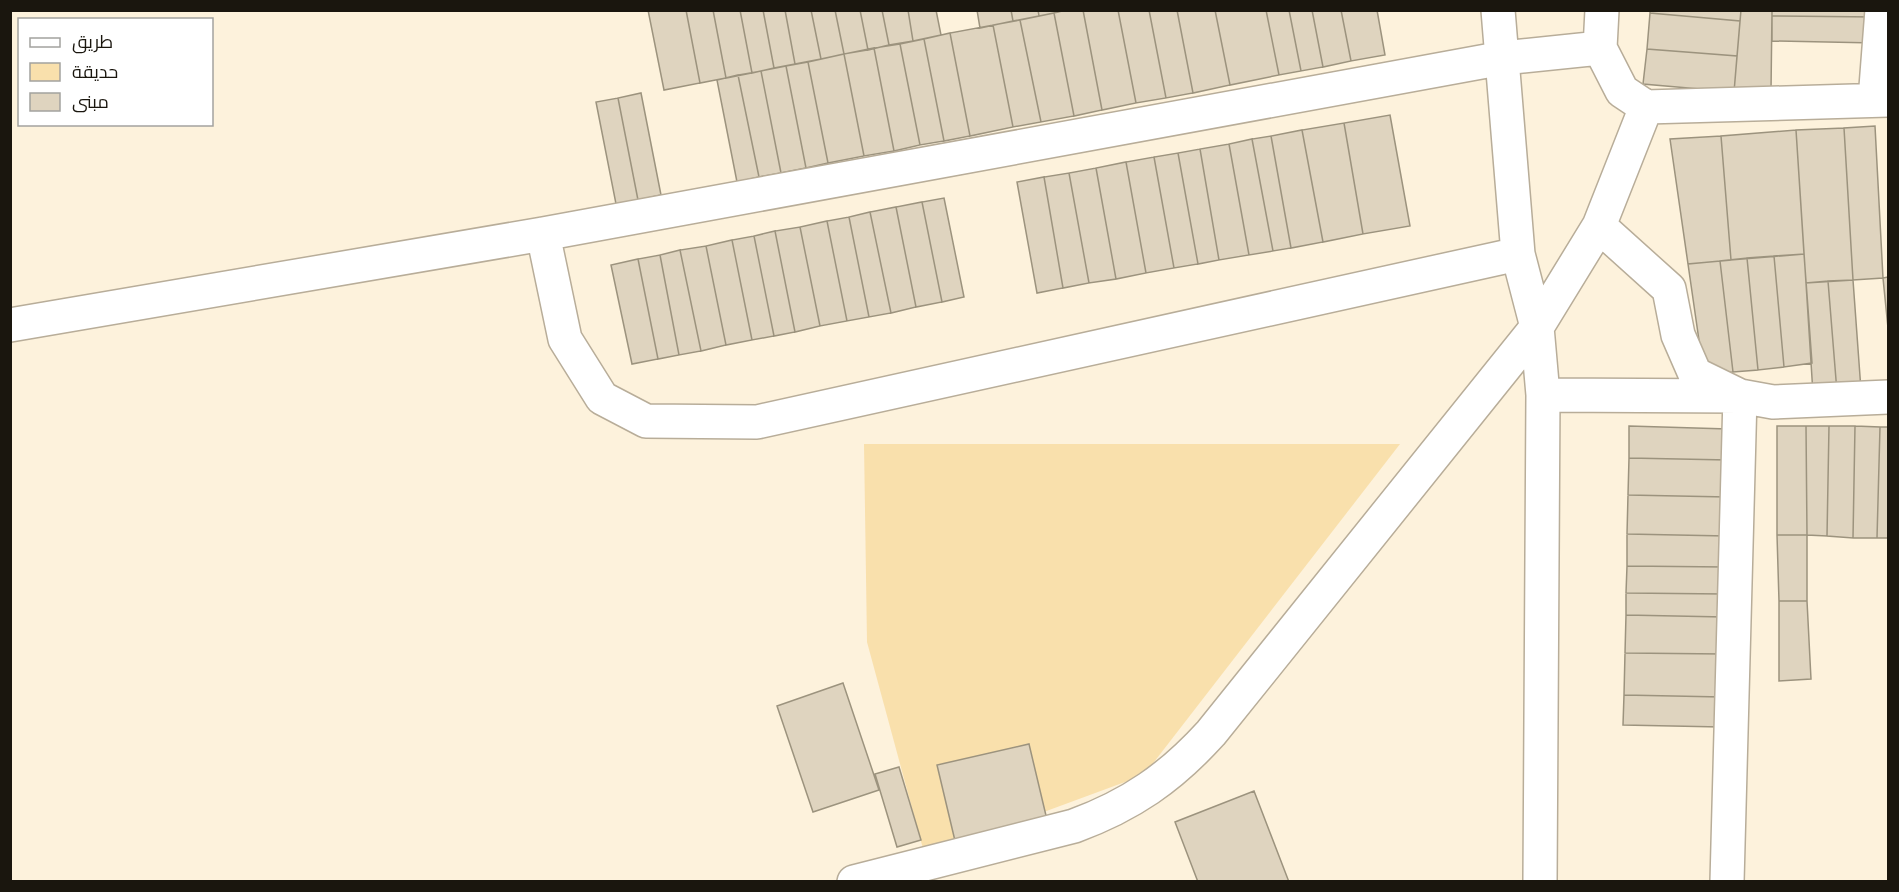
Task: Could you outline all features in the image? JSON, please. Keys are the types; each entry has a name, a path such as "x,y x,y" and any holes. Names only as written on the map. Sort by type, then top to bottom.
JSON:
{"street":[{"path":"1497,10 1503,58 1518,254 1537,327 1543,395 1540,882"},
{"path":"1602,10 1600,48 1622,91 1646,107 1882,100 1882,10"},
{"path":"10,325 543,234 1503,58 1600,48"},
{"path":"854,882 1074,826 1106,814 1135,798 1163,780 1188,758 1211,733 1537,327 1599,226 1646,107"},
{"path":"1599,226 1669,289 1678,335 1695,374 1740,396"},
{"path":"543,234 565,339 602,398 646,421 757,422 1518,254"},
{"path":"1543,395 1740,396 1773,402 1888,397"},
{"path":"1727,882 1740,396"}],"green space":[{"path":"864,444 1400,444 1144,775 925,856 867,642"}],"building":[{"path":"648,10 686,10 700,83 664,90"},
{"path":"686,10 713,10 726,78 700,83"},
{"path":"713,10 740,10 752,73 726,78"},
{"path":"740,10 763,10 774,68 752,73"},
{"path":"763,10 785,10 795,64 774,68"},
{"path":"785,10 811,10 821,59 795,64"},
{"path":"811,10 835,10 844,54 821,59"},
{"path":"835,10 860,10 868,50 844,54"},
{"path":"860,10 882,10 889,45 868,50"},
{"path":"882,10 908,10 913,41 889,45"},
{"path":"908,10 936,10 941,35 913,41"},
{"path":"977,10 1011,10 1013,21 980,28"},
{"path":"1011,10 1038,10 1039,16 1013,21"},
{"path":"1038,10 1059,10 1059,12 1039,16"},
{"path":"1083,10 1102,110 1074,116 1054,13"},
{"path":"1083,10 1118,10 1136,103 1102,110"},
{"path":"1118,10 1149,10 1166,98 1136,103"},
{"path":"1149,10 1177,10 1193,93 1166,98"},
{"path":"1177,10 1215,10 1230,85 1193,93"},
{"path":"1215,10 1266,10 1279,75 1230,85"},
{"path":"1266,10 1289,10 1301,71 1279,75"},
{"path":"1289,10 1312,10 1323,67 1301,71"},
{"path":"1312,10 1341,10 1351,61 1323,67"},
{"path":"1341,10 1377,10 1385,55 1351,61"},
{"path":"1650,10 1741,10 1740,21 1650,13"},
{"path":"1741,10 1772,10 1771,92 1734,92"},
{"path":"1772,10 1876,10 1876,17 1772,16"},
{"path":"1054,13 1074,116 1041,122 1020,20"},
{"path":"1650,13 1740,21 1737,56 1647,49"},
{"path":"1772,16 1876,17 1875,43 1772,41"},
{"path":"1020,20 1041,122 1013,127 993,25"},
{"path":"993,25 1013,127 970,136 950,33"},
{"path":"950,33 970,136 944,141 924,39"},
{"path":"924,39 944,141 920,145 900,44"},
{"path":"900,44 920,145 894,151 874,48"},
{"path":"874,48 894,151 864,156 844,54"},
{"path":"1647,49 1737,56 1734,92 1643,84"},
{"path":"844,54 864,156 828,163 808,62"},
{"path":"808,62 828,163 806,168 786,66"},
{"path":"786,66 806,168 781,173 761,71"},
{"path":"761,71 781,173 759,177 738,75"},
{"path":"738,75 759,177 737,182 717,80"},
{"path":"641,93 661,195 638,200 618,98"},
{"path":"618,98 638,200 616,204 596,102"},
{"path":"1390,115 1410,226 1363,234 1344,123"},
{"path":"1344,123 1363,234 1323,242 1302,130"},
{"path":"1875,126 1883,278 1853,280 1844,128"},
{"path":"1844,128 1853,280 1806,283 1796,130"},
{"path":"1302,130 1323,242 1291,248 1271,136"},
{"path":"1796,130 1804,254 1731,260 1721,136"},
{"path":"1271,136 1291,248 1273,251 1252,139"},
{"path":"1721,136 1731,260 1688,264 1670,139"},
{"path":"1252,139 1273,251 1249,255 1229,144"},
{"path":"1229,144 1249,255 1219,260 1200,149"},
{"path":"1200,149 1219,260 1198,264 1178,153"},
{"path":"1178,153 1198,264 1174,268 1154,157"},
{"path":"1154,157 1174,268 1146,273 1126,162"},
{"path":"1126,162 1146,273 1116,279 1096,168"},
{"path":"1096,168 1116,279 1089,283 1069,173"},
{"path":"1069,173 1089,283 1063,288 1044,177"},
{"path":"1044,177 1063,288 1037,293 1017,182"},
{"path":"944,198 964,297 942,302 922,202"},
{"path":"922,202 942,302 916,307 896,207"},
{"path":"896,207 916,307 891,313 870,212"},
{"path":"870,212 891,313 869,317 849,217"},
{"path":"849,217 869,317 847,321 827,221"},
{"path":"827,221 847,321 820,326 800,227"},
{"path":"800,227 820,326 795,332 775,231"},
{"path":"775,231 795,332 774,336 754,236"},
{"path":"754,236 774,336 752,340 732,240"},
{"path":"732,240 752,340 726,345 706,246"},
{"path":"706,246 726,345 701,351 680,250"},
{"path":"680,250 701,351 679,355 660,255"},
{"path":"1804,254 1812,363 1784,367 1774,256"},
{"path":"660,255 679,355 658,359 638,259"},
{"path":"1774,256 1784,367 1758,370 1747,258"},
{"path":"1747,258 1758,370 1733,372 1720,261"},
{"path":"638,259 658,359 632,364 611,265"},
{"path":"1720,261 1733,372 1704,375 1688,264"},
{"path":"1888,277 1888,328 1883,278"},
{"path":"1853,280 1861,390 1837,392 1828,281"},
{"path":"1828,281 1837,392 1813,394 1806,283"},
{"path":"1629,426 1728,429 1728,460 1629,458"},
{"path":"1777,426 1806,426 1807,535 1777,535"},
{"path":"1806,426 1829,426 1827,536 1807,535"},
{"path":"1829,426 1855,426 1853,538 1827,536"},
{"path":"1855,426 1880,427 1877,538 1853,538"},
{"path":"1880,427 1888,427 1888,538 1877,538"},
{"path":"1629,458 1728,460 1727,497 1628,495"},
{"path":"1628,495 1727,497 1726,536 1627,534"},
{"path":"1627,534 1726,536 1725,567 1627,566"},
{"path":"1777,535 1807,535 1807,601 1779,601"},
{"path":"1627,566 1725,567 1724,594 1626,593"},
{"path":"1626,593 1724,594 1724,617 1626,615"},
{"path":"1779,601 1807,601 1811,679 1779,681"},
{"path":"1626,615 1724,617 1723,654 1625,653"},
{"path":"1625,653 1723,654 1722,697 1624,695"},
{"path":"843,683 879,790 813,812 777,706"},
{"path":"1624,695 1722,697 1721,727 1623,725"},
{"path":"1029,744 1048,824 956,845 937,765"},
{"path":"899,767 921,840 897,847 875,774"},
{"path":"1254,791 1289,882 1198,882 1175,822"}]}
